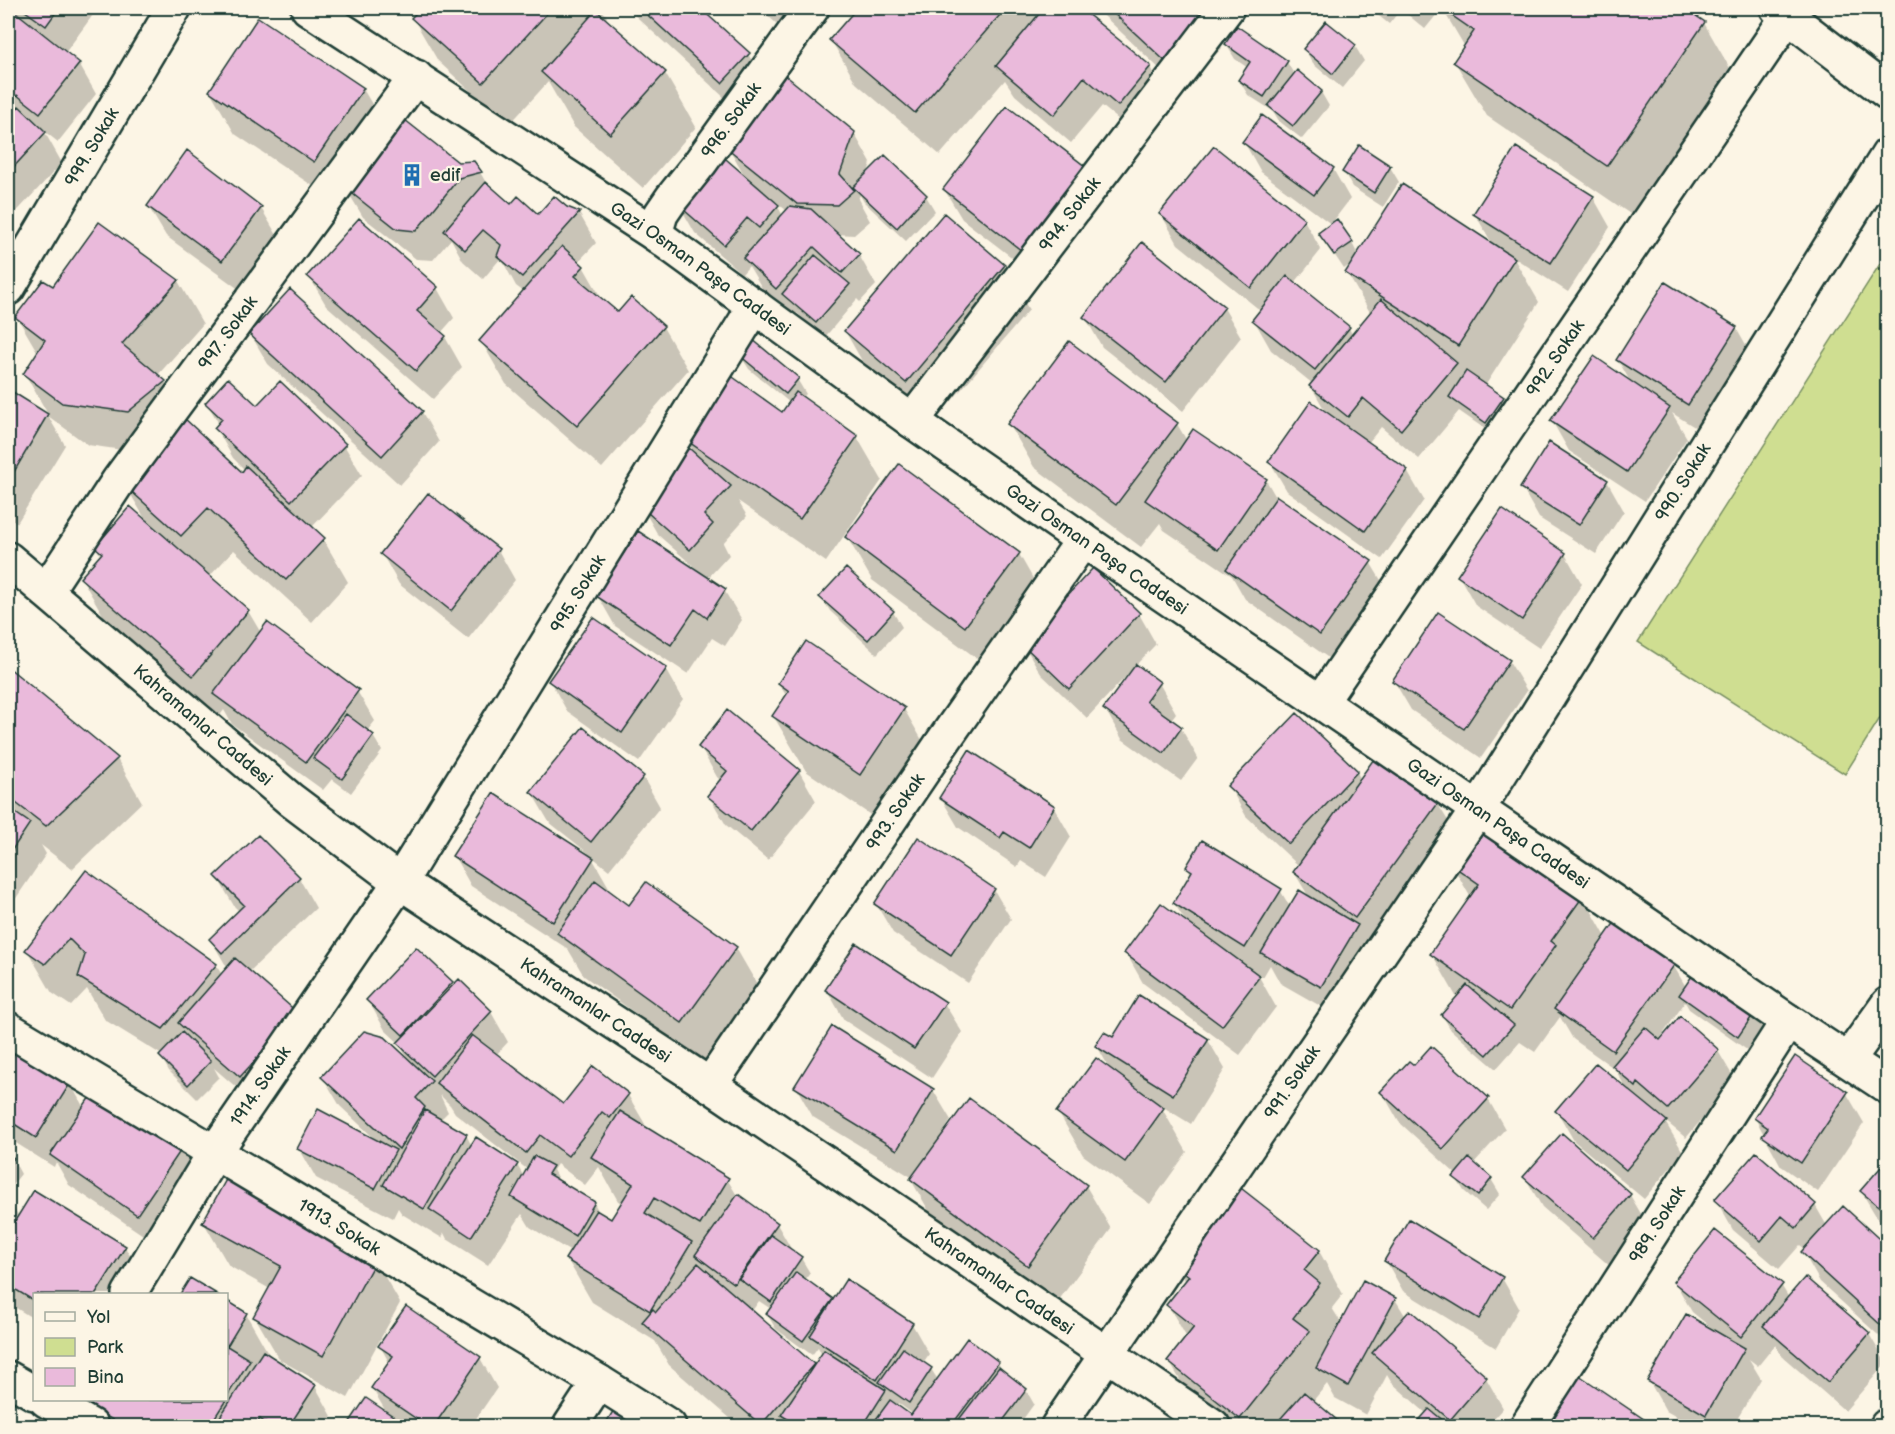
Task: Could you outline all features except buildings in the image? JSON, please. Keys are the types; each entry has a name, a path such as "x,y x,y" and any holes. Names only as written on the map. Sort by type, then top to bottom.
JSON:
{"street":[{"name":"999. Sokak","path":"8,288 174,8"},
{"name":"Gazi Osman Paşa Caddesi","path":"308,8 655,234 912,421 1083,540 1887,1087"},
{"name":"996. Sokak","path":"655,234 661,214 672,198 812,8"},
{"name":"994. Sokak","path":"912,421 1227,8"},
{"path":"1782,12 1887,93"},
{"name":"992. Sokak","path":"1321,702 1782,12"},
{"name":"997. Sokak","path":"46,591 119,480 416,77"},
{"name":"990. Sokak","path":"1478,809 1887,155"},
{"name":"995. Sokak","path":"400,882 755,306"},
{"name":"993. Sokak","path":"710,1085 1083,540"},
{"name":"Kahramanlar Caddesi","path":"8,559 291,800 400,882 710,1085 1213,1426"},
{"name":"991. Sokak","path":"1058,1426 1478,809"},
{"name":"1914. Sokak","path":"130,1293 215,1152 400,882"},
{"path":"1848,1060 1887,1004"},
{"name":"989. Sokak","path":"1527,1426 1788,1021"},
{"name":"1913. Sokak","path":"8,1029 669,1426"},
{"path":"8,1378 33,1394"},
{"path":"570,1426 599,1382"},
{"path":"51,1405 91,1426"}],"green space":[{"path":"1887,253 1887,707 1845,774 1638,642"}],"place":[{"name":"edif","path":"412,175"}]}
